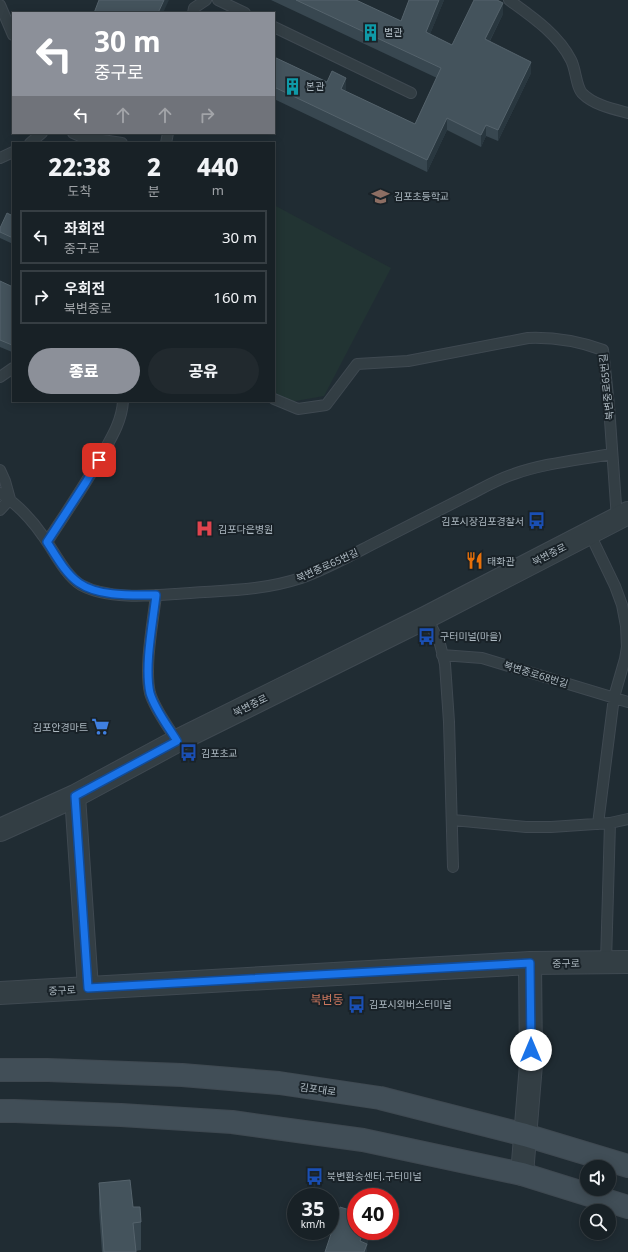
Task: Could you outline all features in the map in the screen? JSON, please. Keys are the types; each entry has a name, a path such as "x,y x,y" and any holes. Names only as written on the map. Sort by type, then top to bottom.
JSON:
{"main road":[{"name":"김포대로","path":"0,1070 48,1070 182,1075 279,1084 380,1098 525,1135 628,1166"},
{"path":"0,1111 121,1114 232,1122 363,1140 522,1174 628,1207"}],"street":[{"name":"북변중로","path":"0,830 75,796 177,741 427,617 622,516"},
{"path":"75,796 88,988"},
{"name":"중구로","path":"0,993 530,963 628,962"},
{"path":"522,1174 531,1064 530,963"}],"lane":[{"path":"193,12 194,8 206,0"},
{"path":"218,0 243,12"},
{"path":"509,0 536,20 563,48 571,60 581,93 599,104 628,113"},
{"path":"0,5 12,33"},
{"path":"275,27 411,93"},
{"path":"31,142 41,134"},
{"path":"75,134 82,137 115,142"},
{"path":"0,158 12,152"},
{"name":"북변중로65번길","path":"275,399 298,409 326,405 357,364 408,361 528,338 545,337 586,344 603,350 609,406 611,454 622,516"},
{"path":"0,377 12,369"},
{"path":"47,542 86,482 111,439 119,419 123,402"},
{"name":"북변중로65번길","path":"0,493 10,499 29,519 47,542 63,567 80,584 103,592 124,595 228,592 285,583 303,577 513,474 535,468 611,454"},
{"path":"0,470 10,499 0,510"},
{"path":"589,532 615,586 622,605 626,626 627,647 626,658 614,698 598,824"},
{"path":"156,595 148,667 150,693 155,705 177,741"},
{"path":"427,617 440,644 445,664 449,715 453,820 453,867"},
{"name":"북변중로68번길","path":"442,655 482,658 628,702"},
{"path":"453,820 526,827 551,827 610,823 628,819"},
{"path":"606,962 610,823"}],"shaded area":[{"path":"275,206 391,268 324,396 290,402 275,394"}],"building":[{"path":"99,0 164,0 158,12 94,12"},
{"path":"296,0 356,0 401,21 409,0 439,0 426,32 452,45 474,0 497,0 503,3 485,39 531,62 498,130 486,125 481,135 447,118 427,160 275,87 275,57 327,82 332,71 346,78 341,89 415,124 441,68"},
{"path":"7,213 12,216 12,238 0,232 0,228"},
{"path":"0,281 12,287 12,345 0,340"},
{"path":"130,1180 133,1207 140,1207 141,1222 133,1223 136,1252 104,1252 99,1183"},
{"path":"340,1207 347,1209 347,1240 360,1240 367,1244 364,1252 325,1252 329,1240 339,1240"}],"place":[{"name":"별관","path":"371,32"},
{"name":"본관","path":"293,86"},
{"name":"김포초등학교","path":"381,196"},
{"name":"김포시장김포경찰서","path":"537,521"},
{"name":"김포다은병원","path":"205,529"},
{"name":"태화관","path":"474,561"},
{"name":"구터미널(마을)","path":"427,636"},
{"name":"김포안경마트","path":"101,727"},
{"name":"김포초교","path":"188,753"},
{"name":"김포시외버스터미널","path":"356,1004"},
{"name":"북변환승센터.구터미널","path":"314,1176"}],"district":[{"name":"북변동","path":"327,1000"}],"route":[{"path":"99,460 47,542 63,567 80,584 103,592 124,595 156,595 148,667 150,693 155,705 177,741 75,796 88,988 530,963 531,1050"}]}
